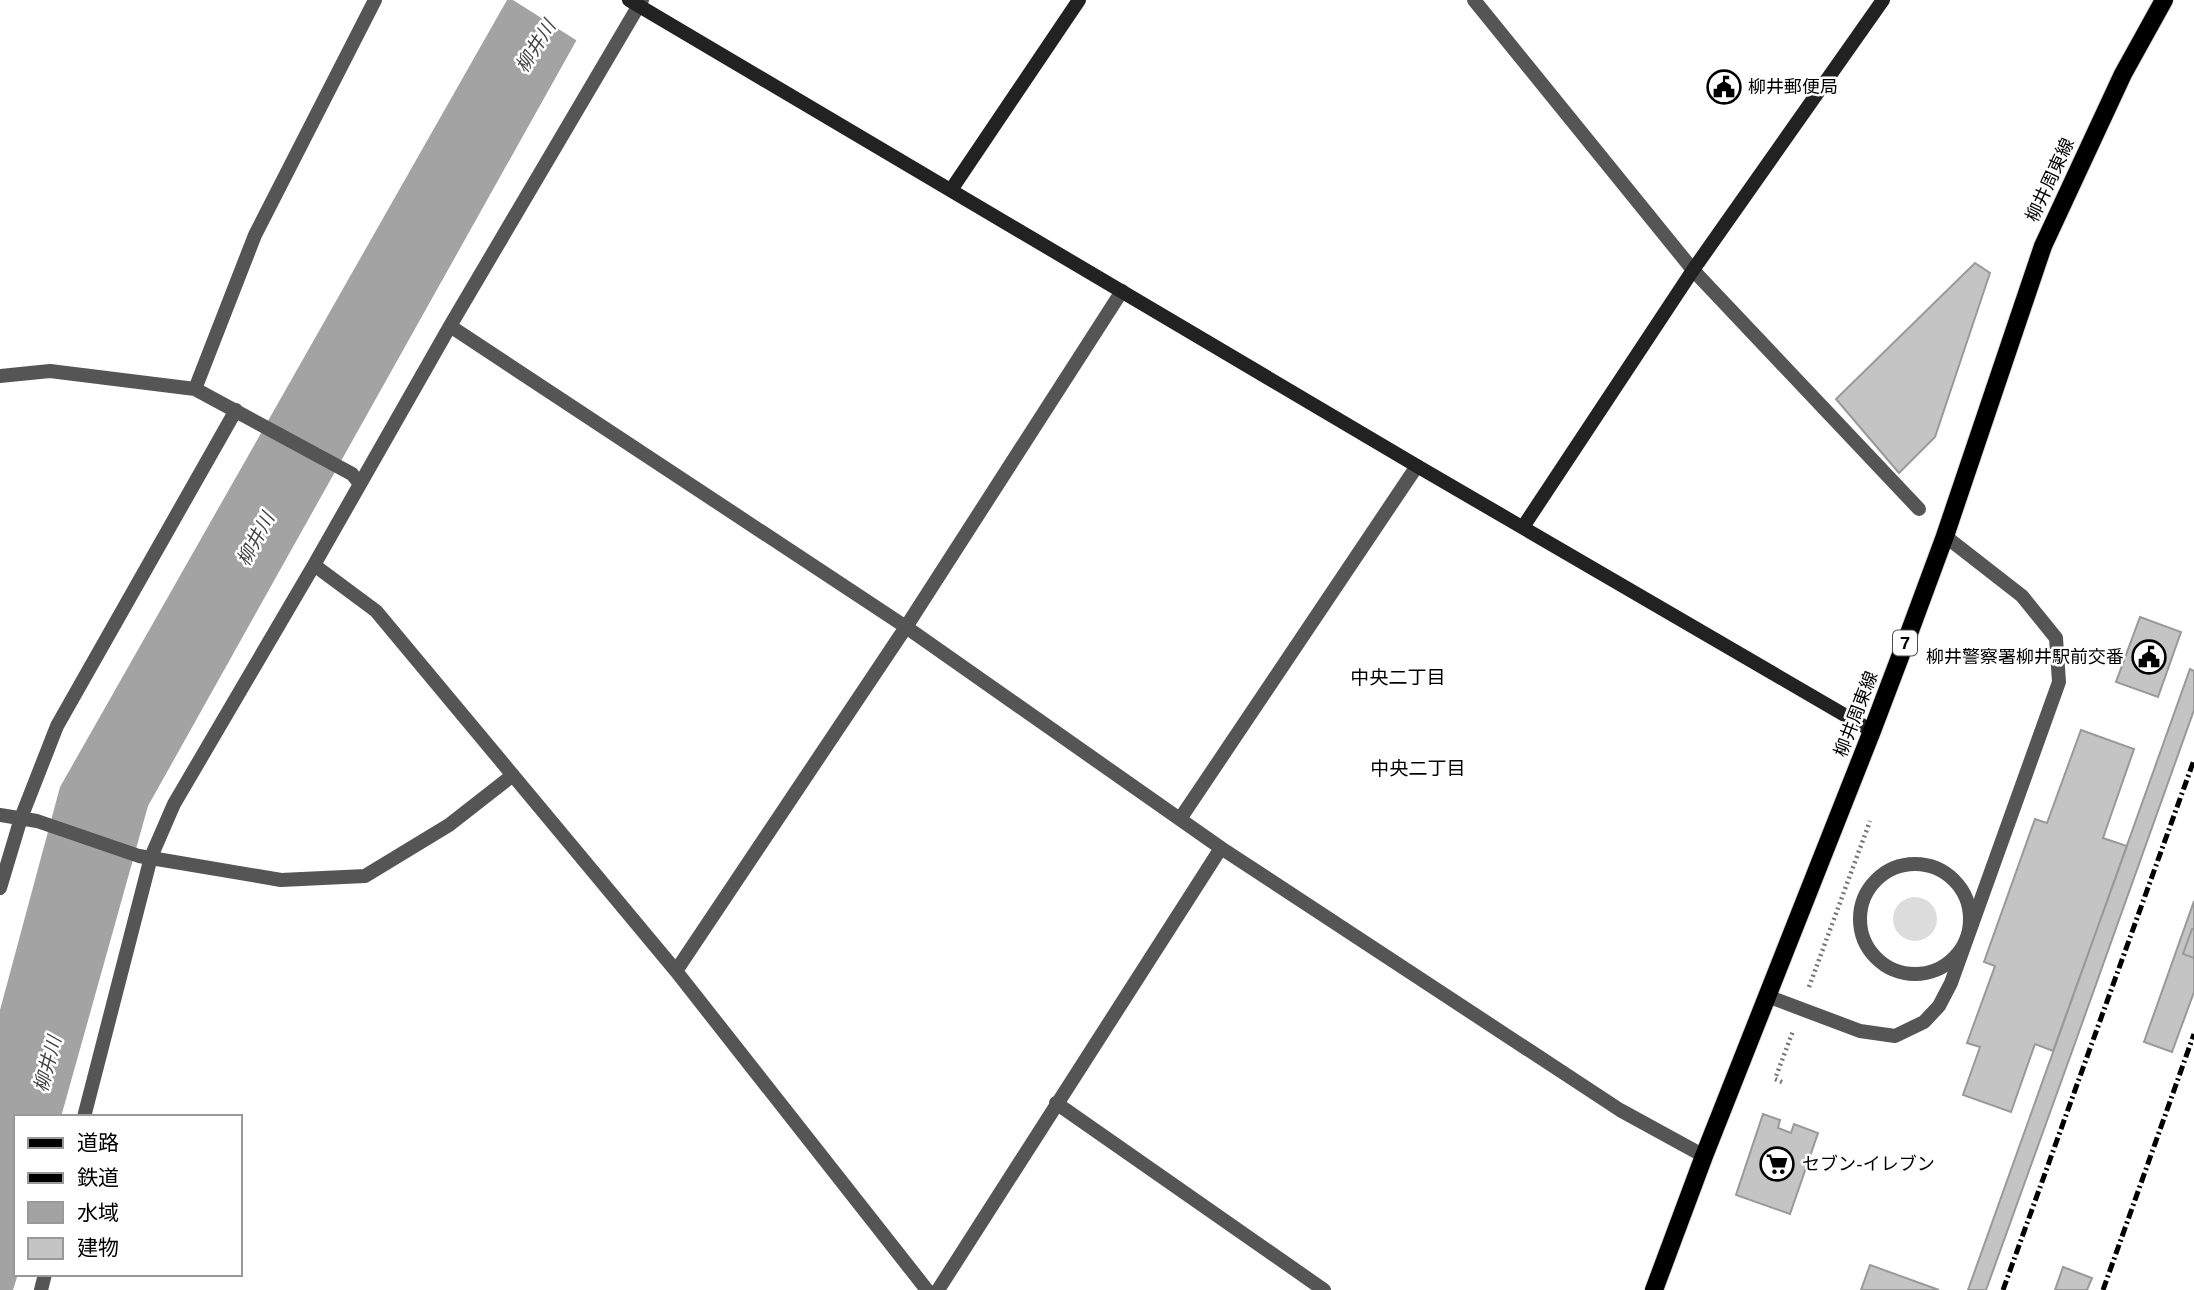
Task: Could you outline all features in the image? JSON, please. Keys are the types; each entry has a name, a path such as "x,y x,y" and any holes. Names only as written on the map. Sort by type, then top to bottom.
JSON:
{"main road":[{"name":"柳井周東線","path":"1654,1290 1704,1156 1872,731 1945,536 2043,246 2123,74 2164,0"}],"street":[{"path":"195,389 255,235 374,0"},
{"path":"951,190 1079,0"},
{"path":"1474,0 1693,270 1919,509"},
{"path":"1523,527 1693,270 1883,0"},
{"path":"85,1115 145,856 314,565 356,479 450,326 636,2 1417,466 1872,731"},
{"path":"676,971 906,627 1122,291"},
{"path":"450,326 906,627 1221,848 1620,1110 1704,1156"},
{"path":"0,376 50,371 195,389 356,479"},
{"path":"0,888 21,818 57,726 236,410"},
{"path":"1180,819 1417,466"},
{"path":"1767,996 1860,1031 1895,1036 1924,1022 1939,1006 1951,983 2059,682 2056,638 2022,596 1945,536"},
{"path":"314,565 376,611 676,971 927,1290"},
{"path":"0,815 37,821 145,856 281,880 365,876 449,825 513,775"},
{"path":"938,1290 1221,848"},
{"path":"1900,866 1930,866 1955,881 1964,894 1970,916 1967,938 1960,952 1950,963 1937,971 1922,975 1893,971 1880,963 1869,951 1859,923 1860,908 1874,881 1900,866"},
{"path":"1056,1103 1324,1290"}],"path":[{"path":"1782,1082 1775,1079 1873,811"}],"shaded area":[{"path":"1915,897 1930,904 1937,919 1930,934 1915,941 1900,934 1893,919 1900,904"}],"water":[{"name":"柳井川","path":"507,0 599,0 148,806 62,1115 14,1115 14,1276 17,1276 13,1290 0,1290 0,1010 60,787"}],"pier":[{"path":"513,0 602,0 579,42"}],"building":[{"path":"1975,263 1990,273 1935,437 1899,473 1836,399"},
{"name":"柳井警察署柳井駅前交番","path":"2140,617 2181,632 2158,697 2116,682"},
{"path":"2190,669 2194,671 2194,710 2070,1057 1986,1290 1968,1290"},
{"path":"2081,730 2134,749 2103,838 2127,846 2053,1051 2035,1044 2011,1112 1963,1095 1980,1047 1967,1043 1995,966 1984,962 2035,819 2047,823"},
{"path":"2194,901 2194,992 2172,1052 2144,1042"},
{"path":"2194,929 2194,958 2183,954"},
{"name":"セブン-イレブン","path":"1763,1114 1780,1120 1778,1128 1791,1133 1794,1124 1818,1133 1790,1214 1736,1195"},
{"path":"1870,1265 1939,1290 1861,1290"},
{"path":"2063,1267 2092,1278 2087,1290 2055,1290"}],"railway":[{"path":"2003,1290 2194,760"},
{"path":"2103,1290 2194,1034"}],"place":[{"name":"柳井郵便局","path":"1724,87"},
{"name":"柳井警察署柳井駅前交番","path":"2149,657"},
{"name":"セブン-イレブン","path":"1777,1164"}],"district":[{"name":"中央二丁目","path":"1398,677"},
{"name":"中央二丁目","path":"1418,768"}]}
